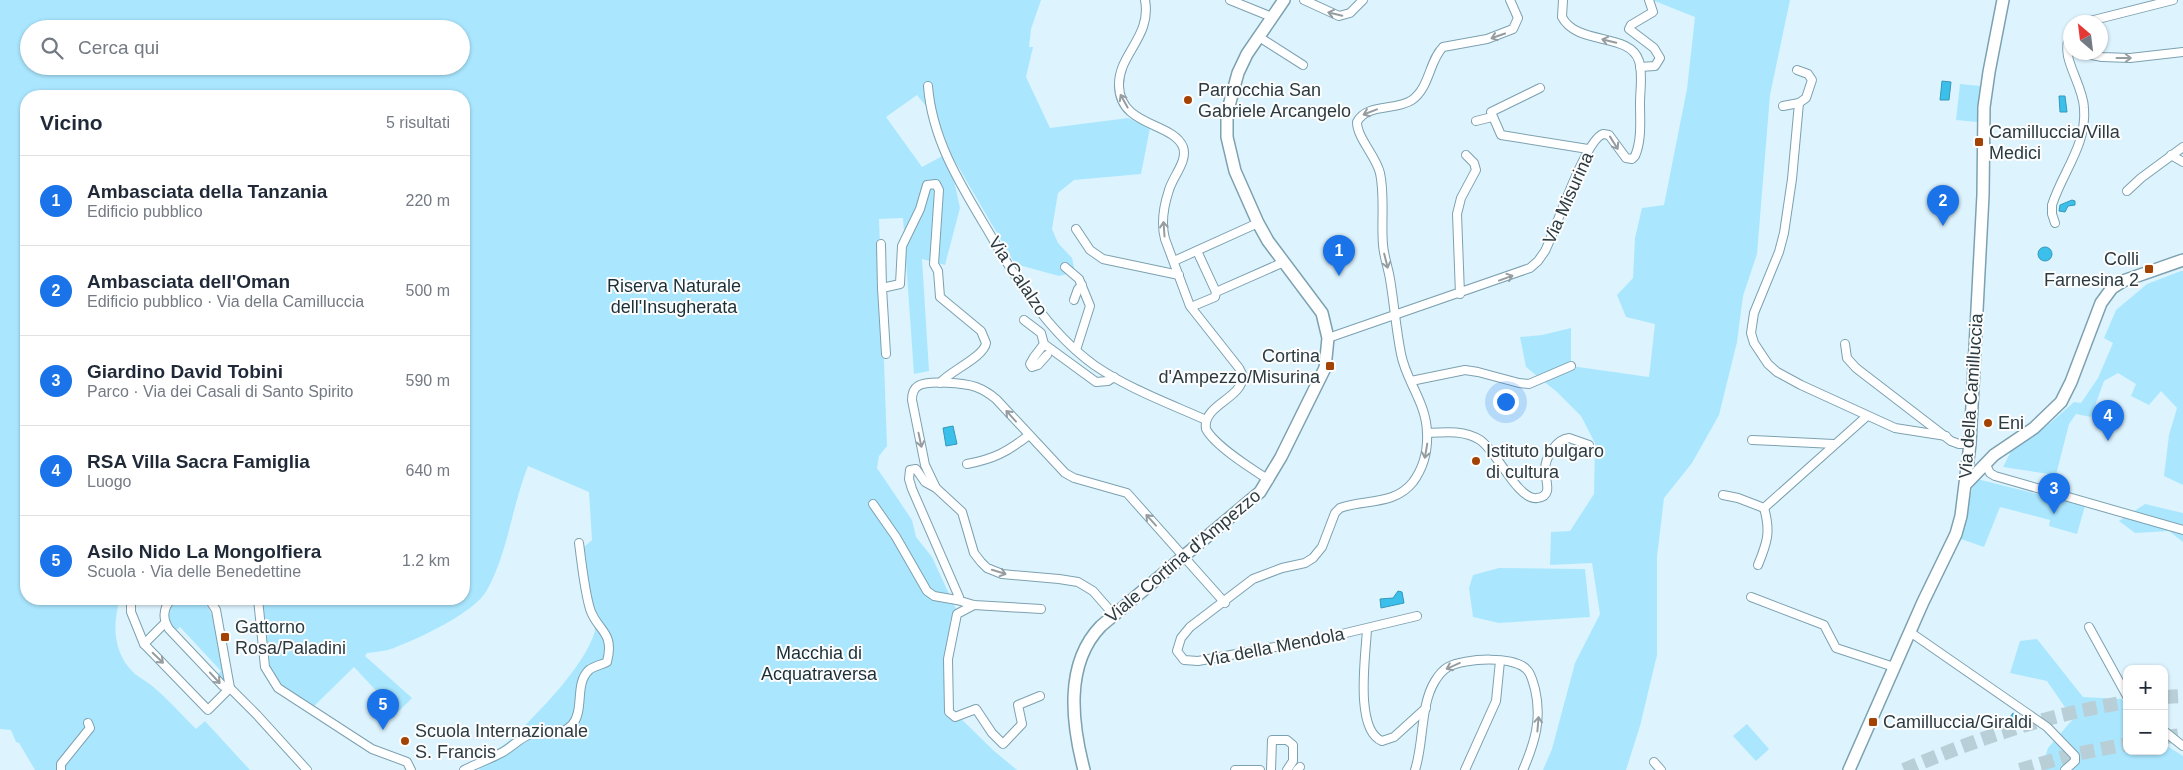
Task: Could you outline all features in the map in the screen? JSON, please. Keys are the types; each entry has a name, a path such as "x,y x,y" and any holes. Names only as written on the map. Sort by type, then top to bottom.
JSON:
{"street":[{"path":"1145,0 1145,24 1122,70 1120,90 1122,99 1132,113 1175,137 1182,147 1184,156 1168,191 1163,224 1165,239 1191,307 1243,376 1238,388 1206,420 1206,429 1210,435 1237,458 1269,480"},
{"path":"1230,0 1272,17"},
{"name":"Viale Cortina d'Ampezzo","path":"1084,770 1074,719 1078,667 1089,639 1183,556 1252,501 1269,480 1322,376 1328,353 1325,321 1319,307 1284,262 1258,223 1235,171 1228,142 1226,125 1229,104 1238,73 1284,0"},
{"path":"1304,0 1339,16 1353,11 1363,0"},
{"name":"Via della Mendola","path":"1417,616 1367,629 1198,661 1188,661 1180,657 1177,648 1180,638 1196,622 1257,577 1282,568 1305,563 1313,558 1322,547 1335,513 1340,508 1377,501 1406,489 1422,466 1426,453 1427,433 1422,406 1400,352 1396,316 1384,254 1380,175 1376,160 1358,129 1357,122 1362,115 1369,112 1393,108 1413,99 1422,88 1438,53 1443,47 1487,39 1513,29 1518,18 1510,0"},
{"path":"1563,0 1562,17 1570,27 1585,35 1618,43 1630,49 1637,58 1640,67 1655,66 1660,58 1654,48 1629,29 1630,24 1653,12 1649,0"},
{"name":"Via della Camilluccia","path":"1849,770 1894,667 1956,534 1966,484 1970,445 1982,204 1984,107 2003,0"},
{"path":"2108,16 2173,0"},
{"path":"1259,37 1303,65"},
{"path":"2108,57 2130,58 2183,52"},
{"path":"2055,223 2052,205 2079,146 2084,114 2079,83 2069,60"},
{"name":"Via Misurina","path":"1328,338 1522,272 1538,261 1549,241 1588,149 1598,136 1606,134 1611,137 1617,148 1626,158 1635,156 1639,135 1640,67"},
{"path":"1783,106 1799,103 1806,98 1812,80 1808,74 1797,70"},
{"name":"Via Calalzo","path":"928,86 929,99 940,140 964,190 1034,305 1076,350 1114,378 1135,390 1206,420"},
{"path":"1540,88 1492,112 1492,117 1504,136 1588,149"},
{"path":"1799,103 1792,179 1784,234 1779,252 1754,313 1751,326 1752,338 1768,364 1777,372 1867,416 1903,431 1946,436"},
{"path":"1476,121 1492,117"},
{"path":"2127,191 2183,147"},
{"path":"1460,294 1457,214 1461,198 1476,170 1474,163 1466,155"},
{"path":"2171,155 2183,162"},
{"path":"882,288 900,284 902,246 920,209 927,185 936,184 939,190 934,264 938,271 940,297 981,332 986,343 982,352 945,377 940,383"},
{"path":"1174,261 1258,223"},
{"path":"1076,228 1090,250 1103,259 1179,275"},
{"path":"881,244 886,354"},
{"path":"1197,251 1216,292"},
{"path":"1966,484 1994,455 2034,428 2061,402 2069,389 2096,315 2108,292 2123,281 2183,260"},
{"path":"1191,307 1215,296 1216,292 1284,262"},
{"path":"1065,267 1077,276 1090,306 1090,311 1080,334 1076,350"},
{"path":"1074,300 1078,289 1082,286"},
{"path":"1024,320 1040,333 1044,344 1096,382 1108,381 1114,378"},
{"path":"1044,344 1030,364 1032,367 1038,365 1047,354"},
{"path":"1845,344 1846,356 1850,362 1946,436 1956,443 1970,445 1977,454 1994,455"},
{"path":"1411,381 1465,370 1529,384 1571,366"},
{"path":"936,488 925,465 912,400 913,392 917,387 926,383 966,384 985,391 996,399 1069,476 1127,493 1224,602"},
{"path":"1764,508 1867,416"},
{"path":"1427,433 1460,432 1479,439 1492,450 1522,492 1534,498 1542,497 1547,492 1546,465 1558,443 1569,438 1589,445"},
{"path":"967,464 990,459 1002,454 1029,435"},
{"path":"1752,440 1834,444"},
{"path":"1986,465 1990,473 1995,476 2183,530"},
{"path":"958,600 959,597 951,574 912,489 909,479 910,470 916,468 925,482 936,488 962,512 974,553 988,568 1008,575 1078,582 1093,591 1114,615"},
{"path":"1723,495 1738,498 1764,508"},
{"path":"873,504 896,537 912,568 927,591 934,596 974,605 1041,608"},
{"path":"1758,565 1769,538 1764,508"},
{"path":"464,770 500,754 531,734 558,732 570,727 577,714 581,685 585,676 591,669 606,662 609,653 607,638 590,610 579,543"},
{"path":"1752,597 1824,625 1836,648 1894,667"},
{"path":"131,605 131,612 144,644 208,710 230,688"},
{"path":"168,605 164,611 165,623 173,635 222,686 230,688 307,770"},
{"path":"213,605 216,610"},
{"path":"216,605 230,688"},
{"path":"259,605 265,668 278,688 372,749 407,762 411,770"},
{"path":"974,605 957,614 948,659 949,712 955,717 976,710 992,733 1003,744 1022,724 1018,705 1040,696"},
{"path":"144,644 165,623"},
{"path":"2089,627 2123,689"},
{"path":"1367,629 1364,690 1366,716 1374,736 1382,741 1391,739 1426,708"},
{"path":"1910,632 2047,727 2075,756 2074,761 2065,770"},
{"path":"1415,770 1421,750 1426,708 1432,686 1447,668 1475,660 1516,663 1528,670 1538,703 1538,730 1523,770"},
{"path":"1465,770 1496,701 1500,661"},
{"path":"61,770 61,764 90,728 88,723"},
{"path":"2168,734 2183,746"},
{"path":"1271,770 1272,740 1288,740 1293,744 1293,761 1287,770"},
{"path":"1654,762 1661,770"},
{"path":"1235,770 1260,770"}],"green space":[{"name":"Riserva Naturale dell'Insugherata","path":"0,0 1041,0 1031,29 1029,47 1033,47 1026,77 1050,128 1128,118 1150,128 1141,174 1074,180 1058,193 1052,229 1058,243 1072,258 1075,272 1059,276 1015,264 952,156 939,122 917,95 886,117 922,167 948,153 960,208 945,265 922,259 929,371 914,374 903,218 879,219 887,446 879,456 877,468 912,520 916,537 932,557 956,609 950,622 954,630 947,705 993,750 1017,770 479,770 488,756 511,739 547,703 571,674 590,645 595,631 584,547 592,540 589,492 528,466 500,560 481,599 471,608 430,632 394,648 367,653 365,656 412,698 397,713 354,667 312,708 289,694 268,666 263,605 470,605 470,90 20,90 20,605 118,605 115,629 116,639 122,658 128,666 135,674 163,695 196,729 205,721 250,770 35,770 19,743 16,742 11,730 0,729"},
{"path":"1652,0 1790,0 1770,95 1757,254 1743,296 1737,342 1719,415 1692,463 1664,498 1657,557 1657,655 1640,726 1626,770 1543,770 1552,749 1575,663 1600,614 1592,563 1550,565 1551,532 1570,531 1594,494 1595,443 1581,416 1557,392 1526,367 1520,337 1542,335 1571,328 1571,366 1649,377 1655,324 1626,317 1617,295 1633,278 1635,238 1642,208 1664,205 1687,89 1695,17"},
{"path":"1960,84 1981,86 1977,122 1956,120"},
{"path":"2183,271 2183,485 2164,476 2169,435 2177,408 2161,391 2149,405 2131,396 2136,384 2118,373 2104,381 2091,417 2076,414 2069,424 2056,475 2003,467 2012,449 2049,424 2074,402 2081,403 2098,378 2113,343 2104,338 2116,310 2147,284"},
{"path":"1977,479 2085,506 2077,534 2049,526 2050,520 2000,507 1984,547 1958,538 1974,483"},
{"path":"2145,504 2183,513 2183,542 2169,531 2135,533 2119,521"},
{"path":"1499,568 1585,569 1590,617 1499,623 1473,617 1469,588 1473,575"},
{"path":"172,605 206,605 208,607 212,615 226,681 224,682 218,674 221,671 180,627 175,631 172,627 168,615"},
{"path":"2037,639 2083,697 2122,699 2123,755 2168,755 2168,747 2183,756 2183,770 2041,770 2048,748 2073,719 2047,681 2010,673 2020,641"},
{"path":"1747,724 1769,749 1756,761 1733,736"}],"water":[{"path":"1942,81 1951,82 1949,100 1940,100"},
{"path":"2059,96 2065,96 2067,112 2060,112"},
{"path":"2072,200 2075,201 2075,205 2068,206 2065,212 2059,211 2060,205"},
{"path":"2045,247 2050,249 2052,254 2050,259 2045,261 2040,259 2038,254 2040,249"},
{"path":"953,426 957,444 946,446 943,428"},
{"path":"1398,591 1402,592 1404,603 1381,608 1380,599 1393,598"},
{"path":"2013,713 2017,716 2016,719 2024,725 2022,729 2008,720"}],"tunnel":[{"path":"2168,697 2183,696"},
{"path":"1904,770 1958,748 2013,729 2069,713 2123,703"},
{"path":"2168,737 2183,735"},
{"path":"2020,770 2071,755 2123,745"}],"place":[{"name":"Parrocchia San Gabriele Arcangelo","path":"1188,100"},
{"name":"Camilluccia/Villa Medici","path":"1979,142"},
{"name":"Ambasciata dell'Oman","path":"1943,226"},
{"name":"Colli Farnesina 2","path":"2149,269"},
{"name":"Ambasciata della Tanzania","path":"1339,276"},
{"name":"Cortina d'Ampezzo/Misurina","path":"1330,366"},
{"name":"Eni","path":"1988,423"},
{"name":"RSA Villa Sacra Famiglia","path":"2108,441"},
{"name":"Istituto bulgaro di cultura","path":"1476,461"},
{"name":"Giardino David Tobini","path":"2054,514"},
{"name":"Gattorno Rosa/Paladini","path":"225,637"},
{"name":"Camilluccia/Giraldi","path":"1873,722"},
{"name":"Asilo Nido La Mongolfiera","path":"383,730"},
{"name":"Scuola Internazionale S. Francis","path":"405,741"}],"park label":[{"name":"Macchia di Acquatraversa","path":"819,663"}]}
